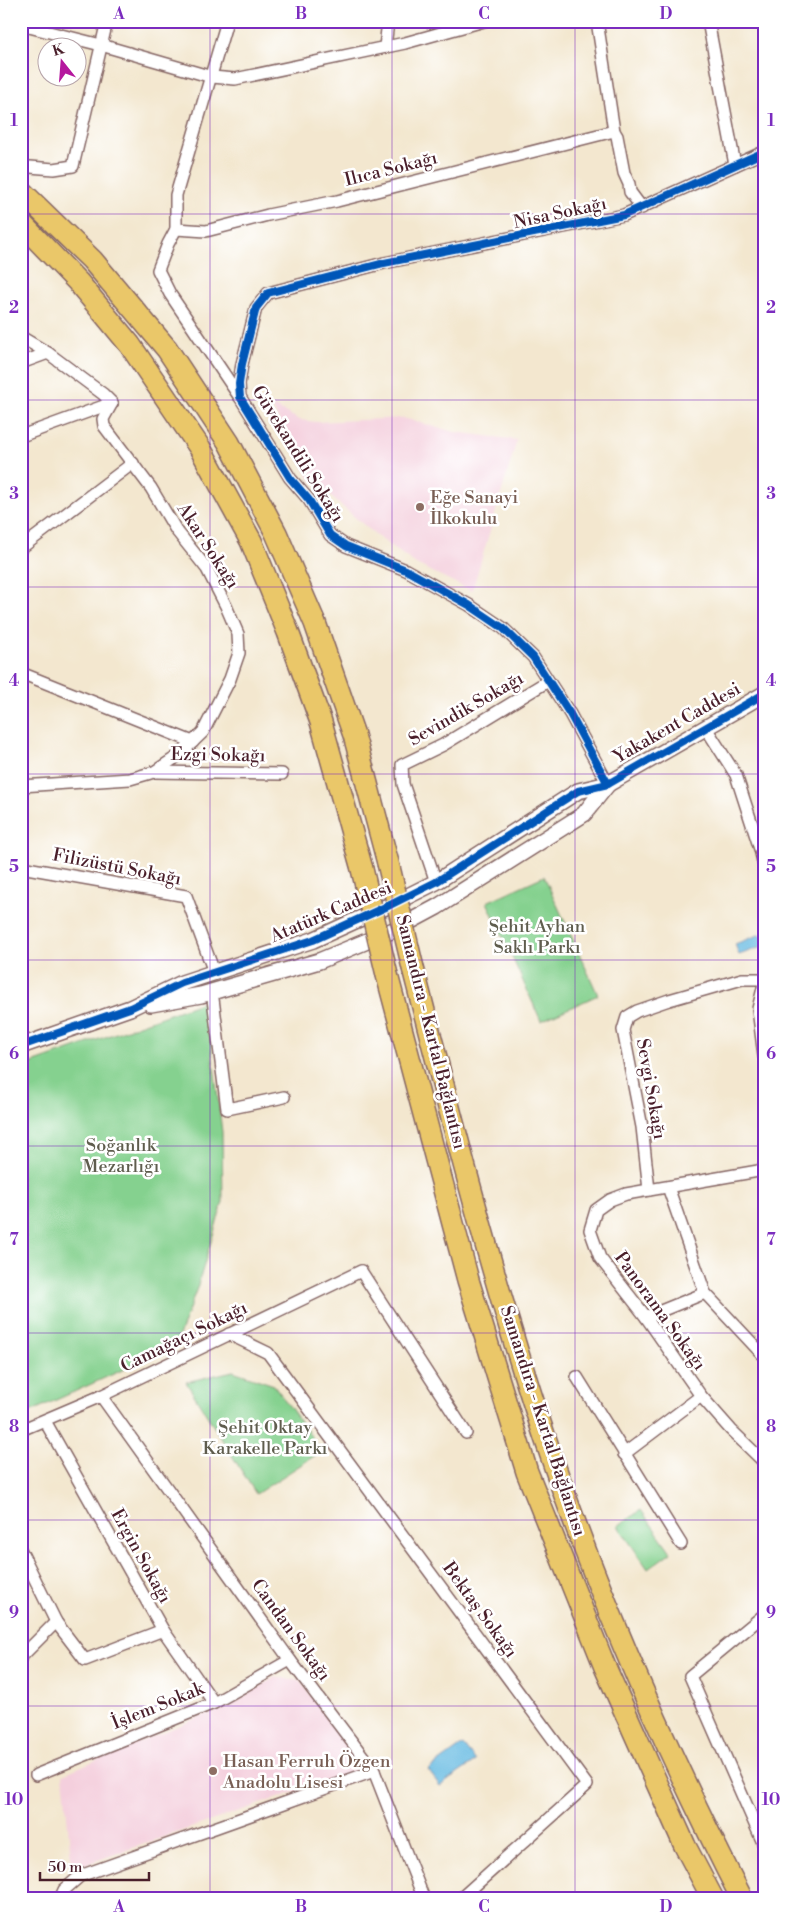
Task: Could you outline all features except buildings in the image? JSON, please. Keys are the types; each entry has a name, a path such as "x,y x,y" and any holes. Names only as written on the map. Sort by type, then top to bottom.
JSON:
{"highway":[{"name":"Samandıra - Kartal Bağlantısı","path":"21,190 92,260 167,349 229,443 276,533 315,623 354,735 388,863 447,1103 518,1353 556,1470 631,1663 674,1759 742,1899"},
{"name":"Samandıra - Kartal Bağlantısı","path":"21,223 78,282 130,345 200,448 251,541 288,632 320,722 362,869 387,975 468,1280 527,1472 605,1667 686,1846 713,1899"},
{"path":"686,1846 705,1899"}],"street":[{"path":"30,167 54,169 73,166 106,21"},
{"path":"227,21 176,195 176,229 158,270 170,294 240,397"},
{"path":"385,47 388,21"},
{"path":"21,25 101,45 212,77 235,79 385,47 484,21"},
{"path":"597,21 614,131 617,136 624,173 630,192 642,208"},
{"path":"708,21 734,164"},
{"name":"Ilıca Sokağı","path":"176,229 206,231 268,215 336,201 614,131"},
{"name":"Nisa Sokağı","path":"242,364 256,308 268,293 384,263 624,215 764,152"},
{"path":"21,338 48,353 103,394 112,403 21,436"},
{"path":"21,363 48,353"},
{"name":"Güvekandili Sokağı","path":"242,364 239,384 240,397 290,478 309,500 330,535 346,546 406,570 469,605 502,628 533,657 570,714 608,784"},
{"name":"Akar Sokağı","path":"21,786 130,779 154,772 178,756 203,732 230,679 239,654 238,634 207,569 176,530 151,488 104,426 103,418 112,403"},
{"path":"21,548 133,463"},
{"path":"21,673 193,742"},
{"name":"Sevindik Sokağı","path":"436,882 403,784 402,765 444,745 548,680"},
{"name":"Yakakent Caddesi","path":"608,784 764,694"},
{"path":"706,728 736,775 764,864"},
{"name":"Ezgi Sokağı","path":"154,772 282,774"},
{"name":"Atatürk Caddesi","path":"21,1046 130,1008 182,983 313,940 436,882 578,791 608,784"},
{"name":"Atatürk Caddesi","path":"130,1008 212,991 319,961 396,929 437,907 584,814 608,784"},
{"name":"Filizüstü Sokağı","path":"21,867 186,896 214,972"},
{"name":"Sevgi Sokağı","path":"649,1190 642,1127 623,1030 627,1017 637,1011 669,1000 742,979 764,979"},
{"path":"764,984 758,1009 764,1056"},
{"path":"212,991 227,1109 284,1097"},
{"name":"Panorama Sokağı","path":"764,1170 626,1194 610,1200 596,1210 590,1230 600,1258 646,1318 700,1396 764,1462"},
{"path":"668,1187 705,1294 764,1356"},
{"name":"Camağaçı Sokağı","path":"21,1430 101,1396 361,1271 466,1434"},
{"path":"646,1318 705,1294"},
{"name":"Bektaş Sokağı","path":"229,1334 268,1353 587,1785 460,1899"},
{"path":"577,1377 680,1544"},
{"name":"Candan Sokağı","path":"101,1396 290,1660 374,1771 424,1899"},
{"path":"624,1454 700,1396"},
{"name":"Ergin Sokağı","path":"44,1421 163,1630 214,1703"},
{"path":"21,1551 56,1622 85,1660 163,1630"},
{"path":"764,1615 690,1676 764,1845"},
{"path":"21,1657 56,1622"},
{"name":"İşlem Sokak","path":"36,1775 214,1703 290,1660"},
{"path":"60,1899 64,1890 80,1876 374,1771"}],"shaded area":[{"name":"Eğe Sanayi İlkokulu","path":"271,405 300,420 317,422 403,418 455,432 517,440 472,591 416,564 377,536 309,478"},
{"name":"Hasan Ferruh Özgen Anadolu Lisesi","path":"275,1677 300,1681 364,1768 72,1869 63,1774 238,1701"}],"green space":[{"name":"Şehit Ayhan Saklı Parkı","path":"544,876 598,995 541,1021 487,902"},
{"name":"Soğanlık Mezarlığı","path":"206,1001 222,1132 223,1202 197,1288 175,1346 21,1416 21,1067"},
{"name":"Şehit Oktay Karakelle Parkı","path":"233,1371 274,1385 322,1451 256,1494 186,1382"},
{"path":"641,1510 671,1552 648,1569 618,1526"}],"water":[{"path":"761,934 764,946 739,955 735,944"},
{"path":"463,1745 476,1761 440,1786 428,1770"}],"cycle path":[{"path":"608,784 570,714 533,657 503,628 469,605 406,570 346,546 330,535 309,500 290,478 240,397 239,384 242,364 256,308 268,293 384,263 624,215 764,152"},
{"path":"21,1046 130,1008 182,983 313,940 390,905 436,882 578,791 608,784 764,694"}],"place":[{"name":"Eğe Sanayi İlkokulu","path":"420,507"},
{"name":"Hasan Ferruh Özgen Anadolu Lisesi","path":"213,1771"}]}
